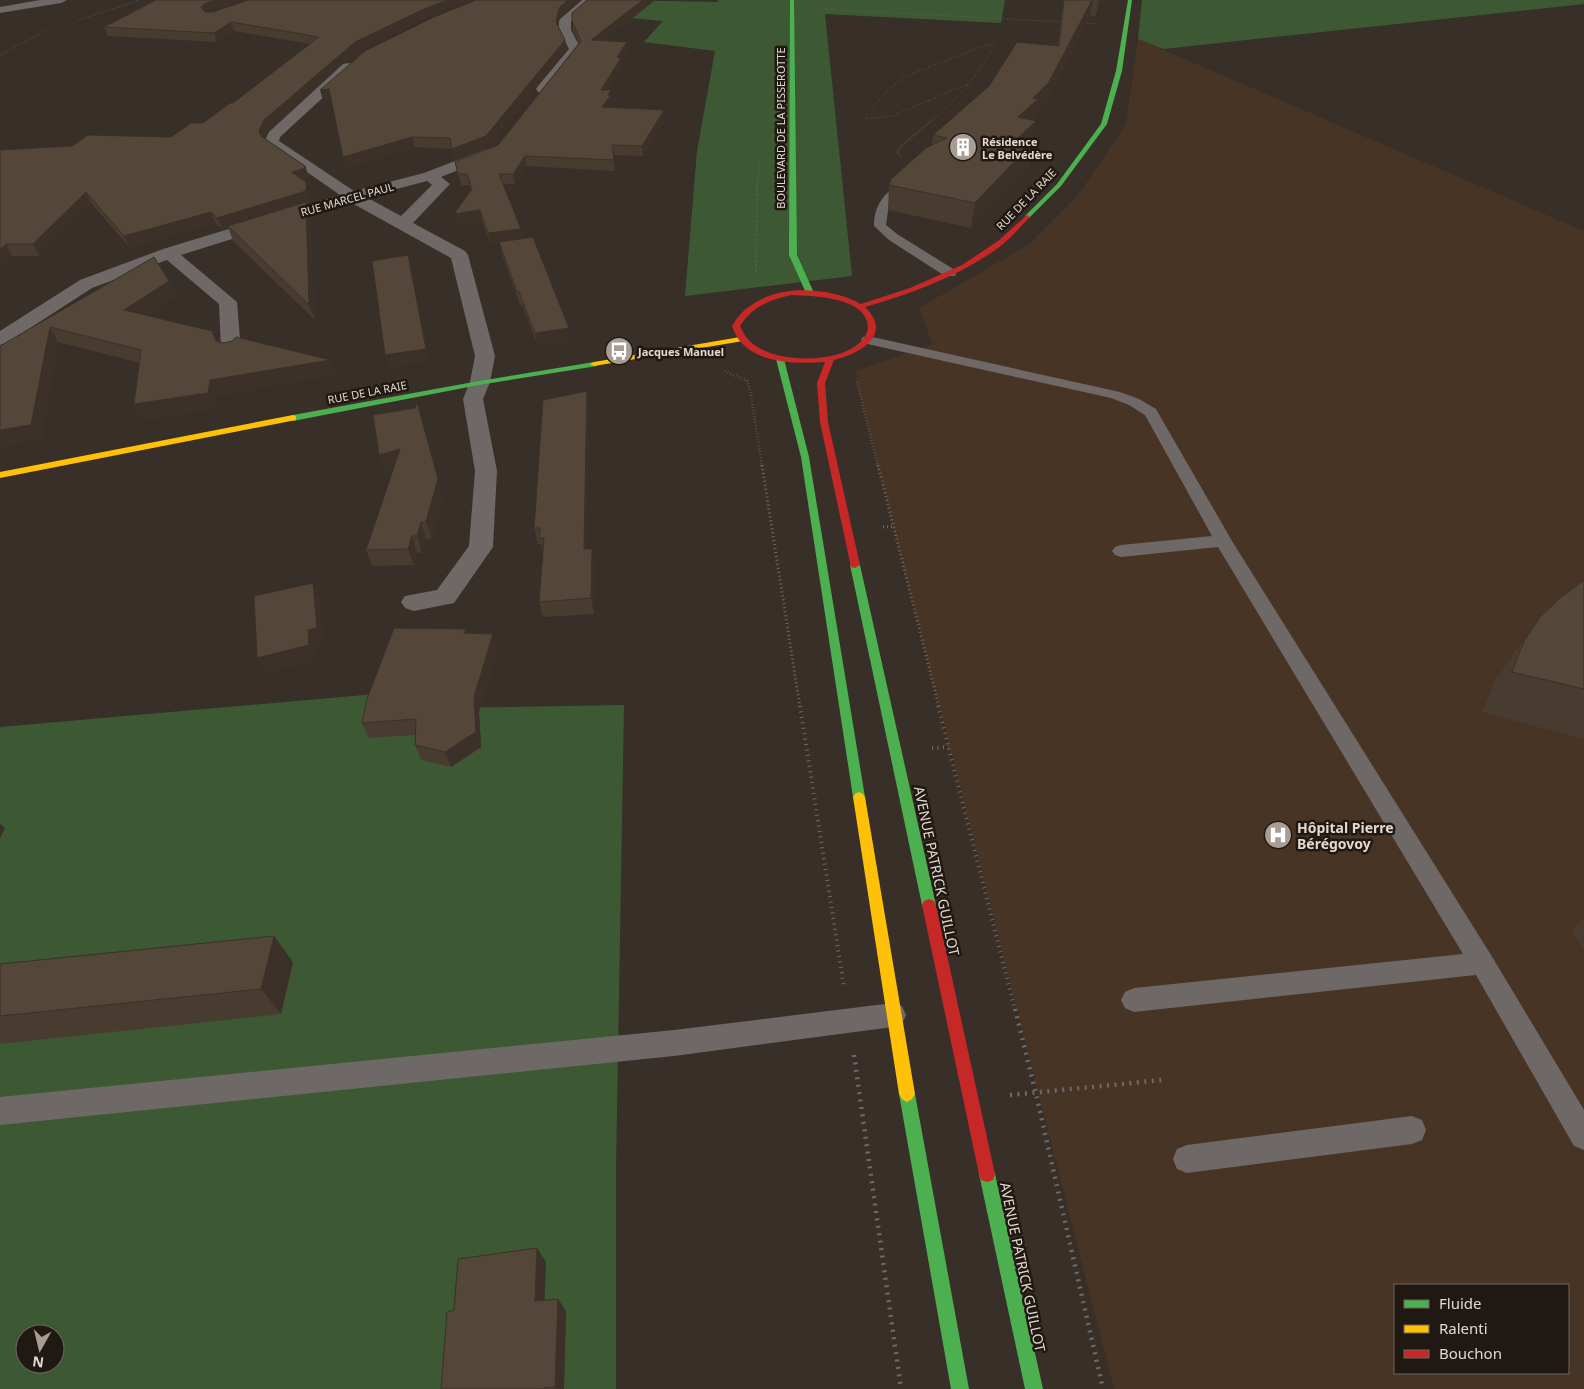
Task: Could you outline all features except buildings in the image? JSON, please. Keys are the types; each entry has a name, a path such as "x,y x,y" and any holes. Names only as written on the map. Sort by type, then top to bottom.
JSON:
{"street":[{"path":"0,10 61,0"},
{"path":"532,104 575,49 565,30 565,20 588,0"},
{"name":"RUE DE LA RAIE","path":"859,307 901,295 950,273 997,246 1059,184 1104,124 1119,71 1130,0"},
{"name":"BOULEVARD DE LA PISSEROTTE","path":"792,4 793,255 810,293"},
{"path":"362,56 274,135 271,142 352,196 459,256 485,356 480,382 473,399 486,471 481,547 446,597 414,602"},
{"name":"RUE MARCEL PAUL","path":"0,340 86,284 169,253 352,196 429,176 494,151 500,143"},
{"path":"403,224 442,184 429,176"},
{"path":"169,253 228,302 231,351"},
{"name":"BOULEVARD DE LA PISSEROTTE","path":"776,296 793,255"},
{"path":"810,293 837,297 859,307 867,314 872,323 872,331 868,340 853,352 830,359 805,362 780,359 755,351 740,339 736,326 742,313 755,303 776,296 810,293"},
{"name":"RUE DE LA RAIE","path":"0,475 480,382 659,352 693,349 740,339"},
{"path":"780,359 805,458 893,1015 960,1389"},
{"name":"AVENUE PATRICK GUILLOT","path":"830,359 821,383 824,422 1034,1389"}],"lane":[{"path":"916,173 883,202 879,212 880,226 893,237 950,273"},
{"path":"868,340 1115,395 1134,402 1151,412 1223,541 1482,963 1584,1136"},
{"path":"1121,551 1223,541"},
{"path":"1134,1000 1482,963"},
{"path":"0,1111 674,1043 893,1015"},
{"path":"1187,1159 1412,1130"}],"path":[{"path":"792,4 1068,22"},
{"path":"1078,22 1126,25"},
{"path":"916,173 901,158 897,152 899,148 947,108 968,84 990,56 994,46 991,44 922,70 896,83 866,115 866,119 892,116 968,84"},
{"path":"693,349 707,364 747,381 751,394 849,1021 901,1389"},
{"path":"821,383 858,382 1036,1094 1103,1389"}],"shaded area":[{"name":"Hôpital Pierre Bérégovoy","path":"1138,39 1584,231 1584,1389 1114,1389 857,384 856,371 932,344 919,308 1028,245 1078,195 1126,124"}],"green space":[{"path":"610,0 718,2 718,0 1005,0 1001,23 825,14 852,276 685,296 697,151 715,51 644,42 663,21 587,14"},
{"path":"1142,0 1584,0 1584,4 1163,49 1138,39"},
{"path":"376,694 442,708 624,705 616,1169 616,1389 0,1389 0,727"}],"traffic: fast":[{"path":"792,0 793,255 810,293"},
{"path":"1027,217 1059,185 1104,124 1119,71 1130,0"},
{"path":"780,359 805,457 859,797"},
{"path":"293,418 479,383 594,364"},
{"path":"855,565 929,905"},
{"path":"907,1094 960,1389"},
{"path":"987,1174 1034,1389"}],"traffic: slow":[{"path":"594,364 740,339"},
{"path":"0,475 293,418"},
{"path":"859,797 907,1094"}],"traffic: jam":[{"path":"859,307 930,283 981,257 1000,243 1027,217"},
{"path":"792,293 826,295 861,307 868,315 872,324 870,335 866,342 844,355 809,361 789,360 755,350 743,340 736,326 741,318 760,302 792,293"},
{"path":"830,359 821,383 824,422 855,565"},
{"path":"929,905 987,1174"}],"place":[{"name":"Résidence Le Belvédère","path":"963,147"},
{"name":"Jacques Manuel","path":"619,351"},
{"name":"Hôpital Pierre Bérégovoy","path":"1278,835"}]}
